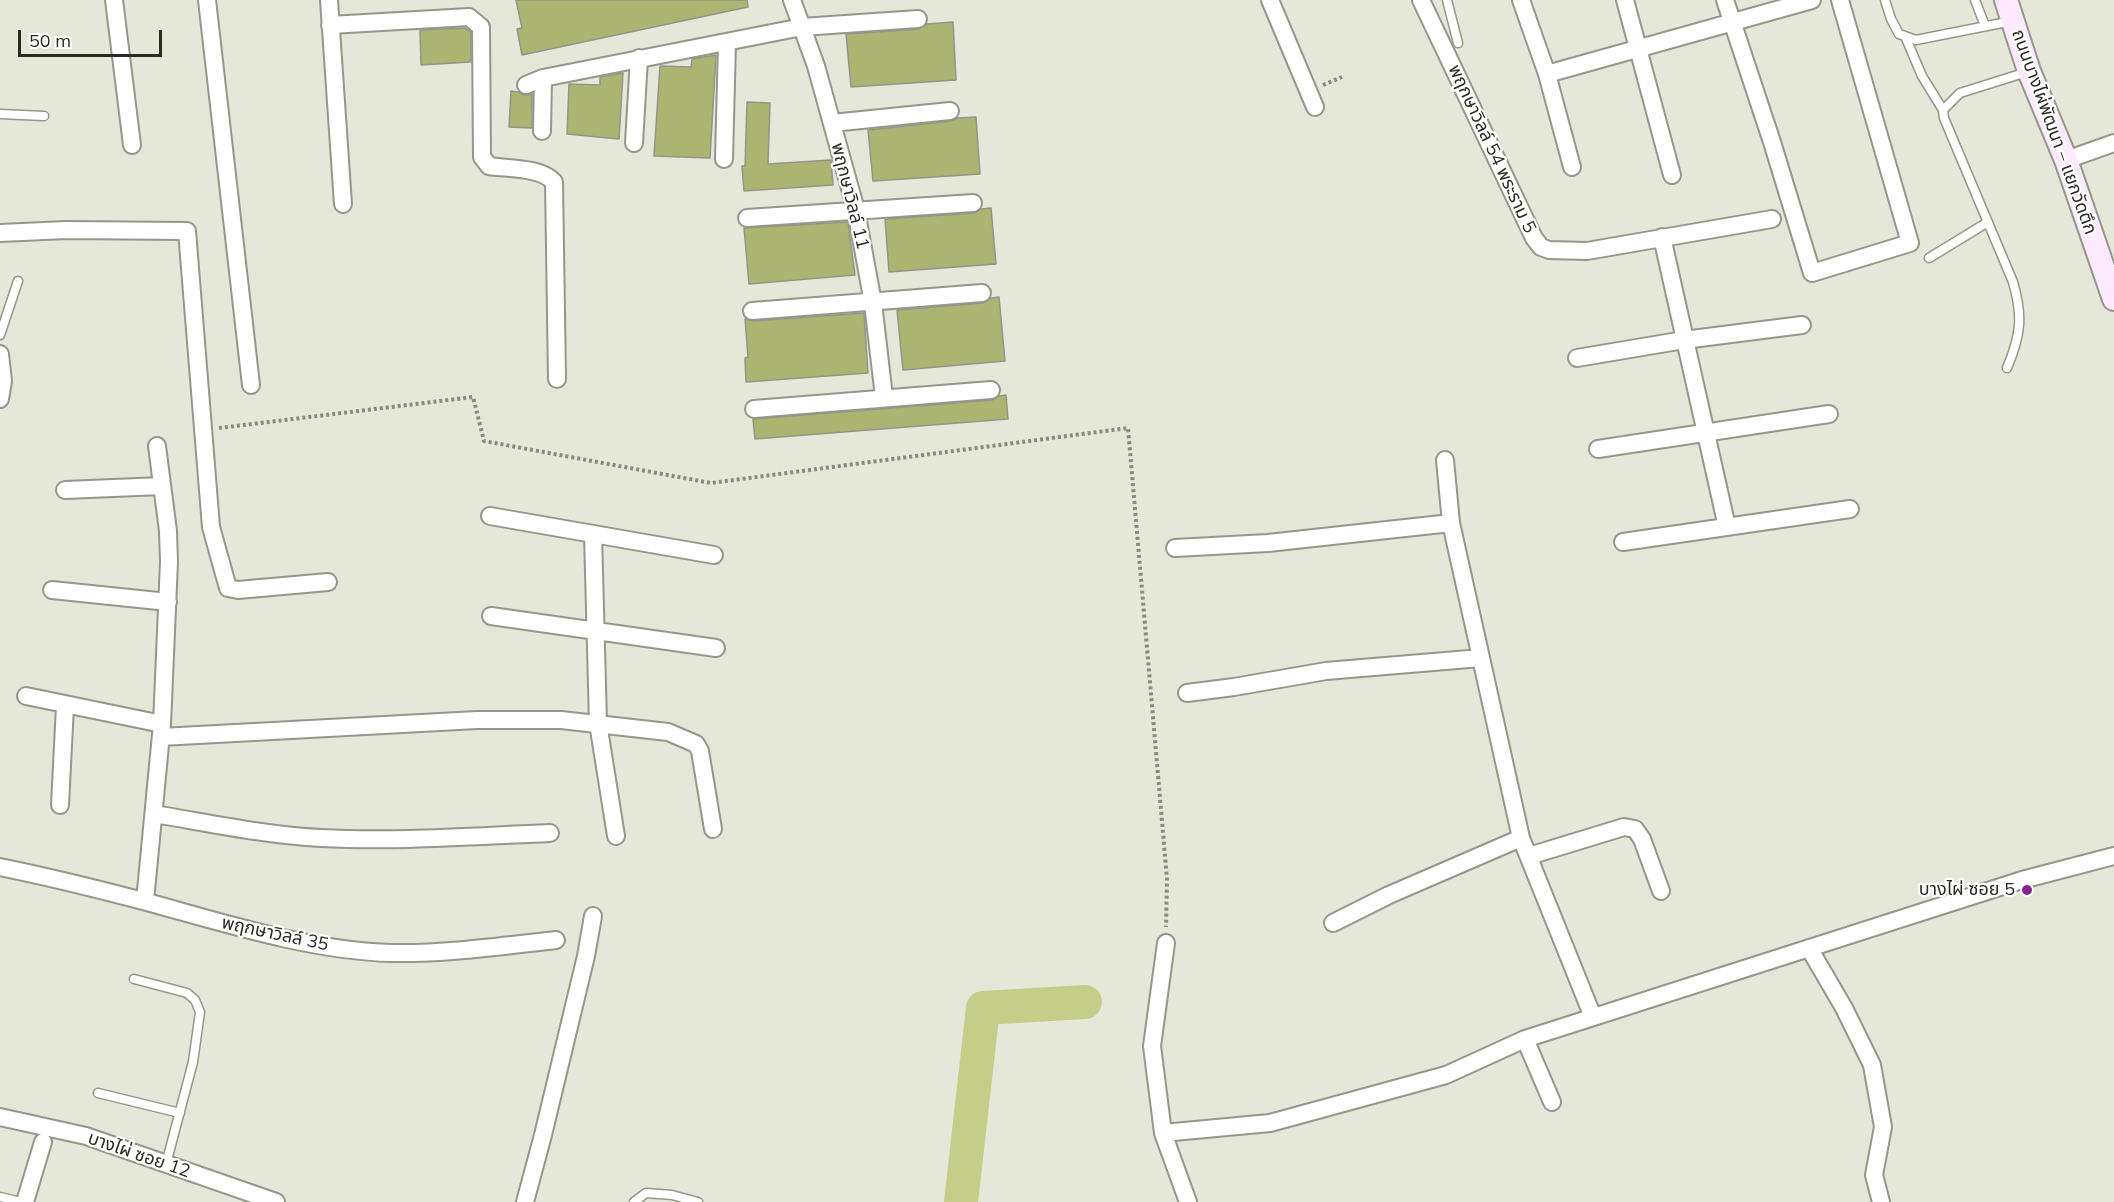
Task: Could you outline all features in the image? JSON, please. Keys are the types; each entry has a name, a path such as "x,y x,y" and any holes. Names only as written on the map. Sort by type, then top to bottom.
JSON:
{"street":[{"path":"114,0 132,145"},
{"path":"207,0 252,385"},
{"path":"329,0 344,204"},
{"name":"พฤกษาวิลล์ 11","path":"792,0 832,123 856,210 873,303 884,397"},
{"path":"1270,0 1315,107"},
{"name":"พฤกษาวิลล์ 54 พระราม 5","path":"1421,0 1534,238 1541,247 1549,250 1587,251 1772,219"},
{"path":"1521,0 1547,74 1572,167"},
{"path":"1625,0 1672,175"},
{"path":"1725,0 1812,273 1910,243 1840,0"},
{"path":"1547,74 1812,0"},
{"name":"ถนนบางไผ่พัฒนา – แยกวัดตึก","path":"2009,10 2029,71 2066,160 2114,298"},
{"path":"330,25 469,16 481,27 482,157 489,166 539,173 550,177 554,182 557,379"},
{"path":"526,84 543,78 639,58 802,27 918,19"},
{"path":"724,159 727,42"},
{"path":"634,143 639,58"},
{"path":"542,131 543,78"},
{"path":"832,123 950,111"},
{"path":"2066,160 2114,143"},
{"path":"747,218 974,203"},
{"path":"0,233 66,230 187,231 211,527 228,588 238,590 327,582"},
{"path":"1662,237 1727,527"},
{"path":"752,311 982,293"},
{"path":"1577,358 1684,340 1802,325"},
{"path":"0,354 3,381 0,399"},
{"path":"754,409 991,390"},
{"path":"1598,449 1829,414"},
{"path":"145,901 162,731 168,602 168,531 157,446"},
{"path":"1445,460 1451,523 1521,838 1593,1017"},
{"path":"65,490 162,486"},
{"path":"1623,542 1850,509"},
{"path":"490,516 714,555"},
{"path":"1175,548 1268,543 1451,523"},
{"path":"593,534 597,723 616,836"},
{"path":"52,590 168,602"},
{"path":"491,616 716,648"},
{"path":"1187,693 1326,671 1481,658"},
{"path":"26,696 162,731 477,720 561,720 668,732 696,744 700,751 713,829"},
{"path":"60,805 64,706"},
{"path":"154,814 252,830 320,838 405,840 550,833"},
{"path":"1529,856 1624,827 1635,829 1642,839 1661,891"},
{"path":"1333,923 1389,895 1521,838"},
{"path":"1163,1133 1270,1123 1446,1075 1525,1039 2022,880 2114,856"},
{"name":"พฤกษาวิลล์ 35","path":"0,867 145,901 281,937 341,948 391,953 453,951 556,940"},
{"path":"525,1202 586,956 593,916"},
{"path":"1166,943 1152,1046 1163,1133 1188,1202"},
{"path":"1809,948 1844,1008 1872,1065 1883,1127 1874,1175 1881,1202"},
{"path":"1525,1039 1552,1102"},
{"name":"บางไผ่ ซอย 12","path":"0,1117 86,1136 276,1202"},
{"path":"23,1202 43,1142"}],"lane":[{"path":"1447,0 1458,43"},
{"path":"1885,0 1891,20 1899,34 1916,40 1985,26 2009,10"},
{"path":"1975,0 1985,26"},
{"path":"1905,36 1922,76 1943,110 1944,118 2013,282 2020,304 2021,325 2016,348 2007,368"},
{"path":"1943,110 1960,93 2029,71"},
{"path":"0,114 44,116"},
{"path":"1929,258 1988,222"},
{"path":"0,335 18,281"},
{"path":"134,979 187,993 195,1000 200,1012 193,1062 166,1164"},
{"path":"98,1093 180,1113"},
{"path":"634,1202 646,1193 672,1195 698,1202"},
{"path":"0,1197 23,1202"}],"path":[{"path":"204,430 473,397 484,441 711,483 1128,428 1167,879 1166,943"}],"building":[{"path":"516,0 747,0 748,7 522,55 517,29 522,28"},
{"path":"953,22 956,80 851,87 846,34 919,29 927,24"},
{"path":"465,28 471,32 471,62 421,65 420,30"},
{"path":"716,55 710,158 654,156 660,66 691,67 692,59"},
{"path":"623,73 619,139 567,134 569,84 600,85 600,77"},
{"path":"511,91 525,95 532,94 532,128 509,127"},
{"path":"747,102 770,103 768,164 831,160 833,185 744,191 742,166 745,166"},
{"path":"976,117 980,174 873,181 868,130"},
{"path":"991,208 996,264 889,272 885,219 974,213 981,209"},
{"path":"848,222 855,275 749,284 744,228"},
{"path":"999,297 1005,361 903,370 897,310 983,303 991,298"},
{"path":"864,313 868,373 746,382 745,358 748,357 745,319 753,321"},
{"path":"1006,395 1008,419 755,439 753,419 992,400"}],"waterway":[{"path":"961,1202 983,1008 1085,1002"}],"place":[{"name":"บางไผ่ ซอย 5","path":"2027,890"}]}
